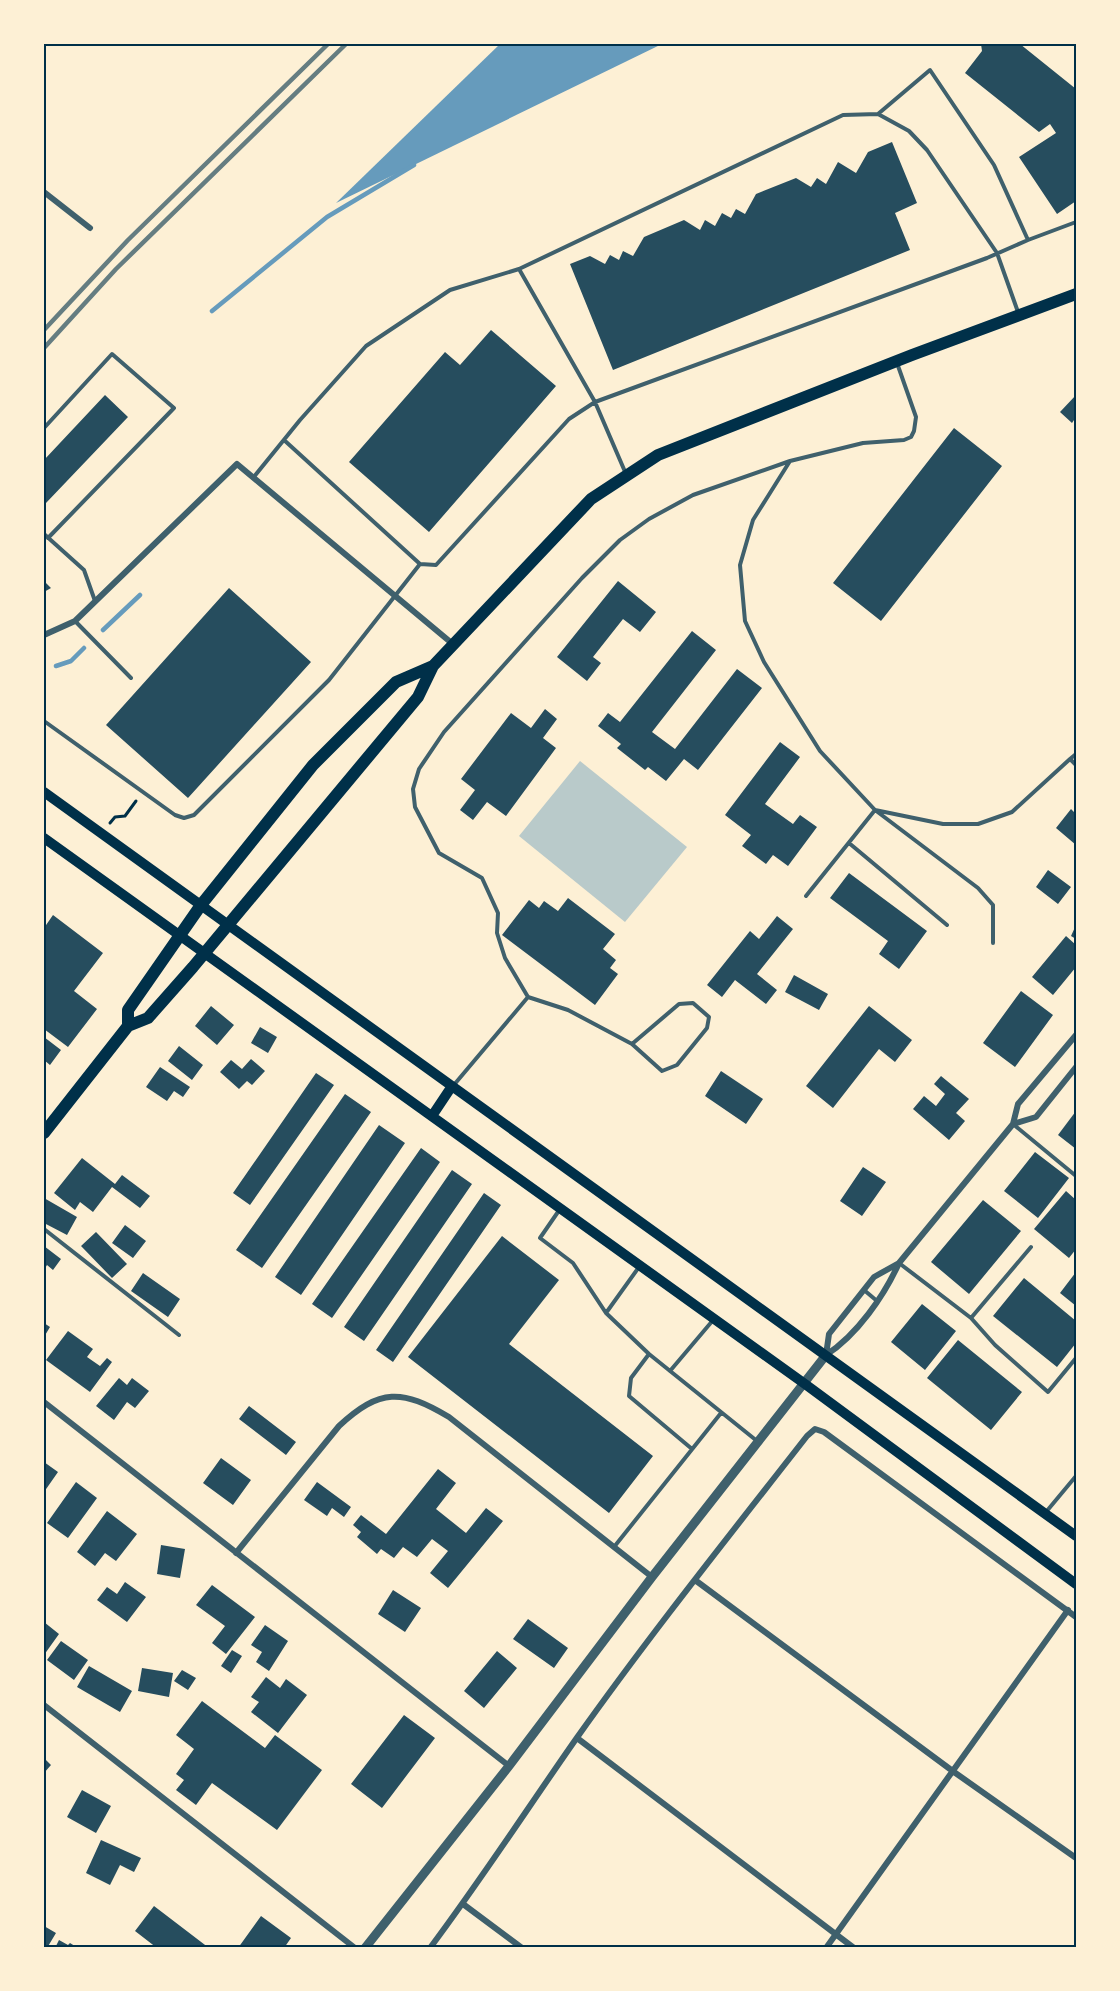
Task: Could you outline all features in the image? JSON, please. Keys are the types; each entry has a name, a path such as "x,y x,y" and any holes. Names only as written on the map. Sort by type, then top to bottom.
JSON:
{"main road":[{"path":"44,1133 128,1026 148,1018 205,953 418,697 433,666 591,499 658,455 1077,294"},
{"path":"128,1026 128,1010 201,905 313,765 396,682 433,666"},
{"path":"44,792 1077,1536"},
{"path":"44,838 715,1319 1077,1584"},
{"path":"432,1116 452,1086"}],"street":[{"path":"44,192 90,228"},
{"path":"44,635 75,621 237,464 454,645"},
{"path":"365,1947 509,1766 652,1577 826,1355 842,1345 877,1301 887,1288 899,1263 1013,1124 1018,1104 1077,1035"},
{"path":"1013,1124 1036,1118 1077,1067"},
{"path":"826,1355 829,1334 874,1277 899,1263"},
{"path":"236,1553 339,1426 370,1402 385,1397 423,1402 449,1417 652,1577"},
{"path":"44,1402 509,1766"},
{"path":"430,1947 463,1904 577,1738 695,1580 807,1436 815,1429 824,1432 1077,1617"},
{"path":"695,1580 954,1772 1077,1858"},
{"path":"826,1947 954,1772 1068,1610"},
{"path":"44,1705 354,1947"},
{"path":"577,1738 854,1947"},
{"path":"463,1904 522,1947"}],"lane":[{"path":"878,114 930,70 994,165 1028,240"},
{"path":"253,478 366,346 450,290 519,269 843,115 878,114 909,131 927,150 997,253 1019,316"},
{"path":"284,440 420,564 436,565 569,419 595,402 1077,222"},
{"path":"519,269 595,402 626,475"},
{"path":"44,428 112,354 174,408 48,538"},
{"path":"632,1044 679,1004 693,1002 708,1017 707,1029 677,1065 662,1071 632,1044 568,1010 528,998 505,958 496,933 498,913 482,878 439,854 416,807 413,789 419,769 444,732 582,578 620,540 649,519 693,495 790,461 863,443 904,440 911,437 916,417 896,362"},
{"path":"790,461 753,520 740,565 745,621 764,662 820,751 875,810 978,888 993,905 993,943"},
{"path":"44,534 84,570 95,601"},
{"path":"44,721 176,815 184,818 194,815 329,680 420,564"},
{"path":"75,621 131,678"},
{"path":"875,810 943,824 978,824 1012,812 1077,754"},
{"path":"1070,759 1077,765"},
{"path":"806,896 875,810"},
{"path":"849,843 946,926"},
{"path":"452,1086 528,998"},
{"path":"1013,1124 1077,1176"},
{"path":"561,1208 540,1238 573,1263 606,1313 649,1354 759,1443"},
{"path":"44,1229 179,1335"},
{"path":"971,1318 1031,1247"},
{"path":"899,1263 971,1318 994,1345 1048,1392 1077,1358"},
{"path":"606,1313 641,1266"},
{"path":"864,1290 877,1301"},
{"path":"670,1371 715,1319"},
{"path":"649,1354 631,1378 629,1396 692,1449"},
{"path":"614,1547 721,1413"},
{"path":"1045,1513 1077,1476"}],"path":[{"path":"110,823 115,817 125,816 136,801"}],"shaded area":[{"path":"580,761 687,847 625,922 519,836"}],"water":[{"path":"500,44 662,44 336,203"}],"building":[{"path":"981,44 1020,44 1076,89 1076,201 1057,214 1019,157 1056,133 1050,124 1039,132 965,73 982,51"},
{"path":"892,142 917,203 895,213 910,250 613,370 570,264 590,256 605,264 610,255 619,260 623,251 633,256 644,237 684,220 700,230 705,220 715,226 722,213 731,218 736,209 745,214 756,194 796,178 811,187 817,178 826,184 838,162 856,173 868,152"},
{"path":"491,330 556,386 429,532 349,462 445,352 460,365"},
{"path":"105,395 128,417 46,503 44,500 44,460"},
{"path":"1076,395 1076,417 1072,423 1060,412"},
{"path":"954,428 1002,466 881,621 833,583"},
{"path":"44,581 51,588 44,592"},
{"path":"618,581 656,612 640,632 623,619 593,657 601,663 587,681 557,657"},
{"path":"229,588 311,662 188,798 106,725"},
{"path":"692,631 716,650 652,732 675,749 737,669 762,688 698,770 684,759 666,781 648,767 645,770 617,748 621,744 598,726 608,713 620,722"},
{"path":"545,709 557,719 543,738 556,748 506,816 487,802 473,820 460,810 475,790 461,779 511,713 531,728"},
{"path":"780,742 800,757 765,804 793,824 800,815 817,827 788,866 773,855 766,864 742,846 751,835 725,815"},
{"path":"1071,809 1076,814 1076,845 1056,828"},
{"path":"1048,870 1071,887 1058,904 1036,887"},
{"path":"849,873 927,931 899,969 879,954 888,941 830,898"},
{"path":"568,898 615,934 603,949 616,960 610,968 618,974 595,1005 502,935 529,900 539,908 544,901 558,911"},
{"path":"53,915 103,953 74,991 97,1009 68,1047 44,1029 44,928"},
{"path":"777,916 793,929 757,974 777,990 766,1004 735,980 722,997 707,985 750,931 759,939"},
{"path":"1076,925 1076,939 1071,936"},
{"path":"1066,936 1076,945 1076,967 1053,995 1032,977"},
{"path":"794,975 828,994 819,1010 785,992"},
{"path":"1021,991 1053,1015 1015,1067 983,1043"},
{"path":"211,1006 234,1025 217,1045 195,1026"},
{"path":"869,1006 912,1040 895,1062 879,1049 833,1108 806,1086"},
{"path":"260,1027 277,1037 268,1053 251,1043"},
{"path":"44,1037 61,1050 50,1065 44,1060"},
{"path":"179,1046 203,1065 192,1080 168,1061"},
{"path":"251,1059 265,1071 252,1085 247,1081 239,1089 220,1072 231,1060 242,1069"},
{"path":"160,1067 190,1087 183,1097 174,1091 167,1101 146,1087"},
{"path":"721,1071 763,1099 746,1124 705,1096"},
{"path":"316,1073 334,1085 250,1205 233,1193"},
{"path":"941,1076 969,1099 956,1113 965,1121 949,1140 913,1109 924,1096 936,1106 945,1094 934,1084"},
{"path":"345,1094 371,1112 262,1268 236,1250"},
{"path":"1076,1111 1076,1149 1058,1135"},
{"path":"379,1125 405,1143 301,1295 275,1277"},
{"path":"421,1148 440,1162 332,1318 312,1304"},
{"path":"1035,1152 1069,1178 1038,1218 1004,1191"},
{"path":"82,1158 115,1184 122,1175 150,1196 140,1208 112,1187 93,1212 80,1202 75,1210 54,1193"},
{"path":"863,1167 886,1182 862,1216 840,1201"},
{"path":"452,1170 472,1184 364,1341 344,1327"},
{"path":"1066,1191 1076,1200 1076,1249 1069,1258 1034,1229"},
{"path":"484,1193 501,1205 393,1362 376,1350"},
{"path":"44,1198 77,1217 67,1235 44,1223"},
{"path":"983,1200 1021,1231 969,1294 931,1262"},
{"path":"125,1225 146,1241 133,1258 112,1243"},
{"path":"96,1232 127,1264 112,1278 81,1246"},
{"path":"502,1236 559,1280 509,1344 653,1456 609,1513 408,1357"},
{"path":"44,1246 61,1259 53,1270 47,1265 44,1270"},
{"path":"1076,1272 1076,1306 1060,1293"},
{"path":"143,1273 180,1299 168,1317 131,1291"},
{"path":"1024,1278 1076,1321 1076,1343 1057,1367 993,1316"},
{"path":"922,1304 956,1331 925,1370 891,1342"},
{"path":"44,1323 50,1327 44,1337"},
{"path":"68,1331 93,1349 87,1357 100,1366 107,1358 112,1362 90,1392 46,1360"},
{"path":"958,1340 1022,1392 991,1430 927,1378"},
{"path":"119,1378 127,1385 132,1378 149,1391 135,1408 127,1402 114,1420 96,1406"},
{"path":"249,1406 296,1442 286,1455 239,1419"},
{"path":"221,1458 251,1480 233,1505 203,1483"},
{"path":"44,1462 58,1472 44,1492"},
{"path":"438,1469 456,1483 436,1509 466,1533 486,1508 503,1521 448,1588 430,1573 448,1551 432,1539 417,1557 403,1547 394,1558 381,1549 377,1554 357,1537 361,1532 353,1525 361,1515 386,1534"},
{"path":"76,1482 97,1498 68,1538 47,1523"},
{"path":"317,1482 351,1507 344,1517 332,1508 327,1516 304,1500"},
{"path":"107,1511 137,1534 116,1561 105,1553 95,1566 77,1552"},
{"path":"161,1545 185,1549 180,1578 157,1574"},
{"path":"125,1582 146,1597 127,1622 97,1600 107,1587 117,1594"},
{"path":"212,1585 255,1617 226,1654 212,1643 225,1626 196,1605"},
{"path":"393,1590 421,1608 405,1632 378,1614"},
{"path":"528,1619 568,1648 554,1668 513,1639"},
{"path":"44,1622 59,1634 44,1655"},
{"path":"265,1625 288,1641 269,1671 256,1662 262,1652 251,1645"},
{"path":"61,1641 88,1660 74,1680 47,1660"},
{"path":"232,1650 242,1656 231,1673 221,1666"},
{"path":"497,1651 517,1668 484,1708 464,1691"},
{"path":"89,1666 132,1691 120,1712 77,1687"},
{"path":"142,1668 173,1673 169,1697 138,1691"},
{"path":"182,1670 196,1678 188,1690 174,1681"},
{"path":"266,1677 280,1688 286,1679 307,1695 278,1733 251,1712 259,1702 251,1697"},
{"path":"202,1701 265,1748 275,1735 322,1770 277,1830 212,1783 196,1805 176,1790 184,1780 176,1774 194,1749 176,1735"},
{"path":"404,1715 435,1738 382,1808 351,1784"},
{"path":"44,1758 51,1765 44,1773"},
{"path":"82,1790 111,1806 96,1833 67,1817"},
{"path":"101,1840 141,1858 134,1872 120,1865 110,1885 86,1873"},
{"path":"154,1906 209,1948 157,1948 135,1931"},
{"path":"261,1916 291,1938 284,1948 238,1948"},
{"path":"44,1926 56,1933 47,1948 44,1948"},
{"path":"59,1940 68,1945 70,1943 78,1948 55,1948"}],"waterway":[{"path":"212,311 327,217 414,165"},
{"path":"103,630 140,595"},
{"path":"56,666 71,661 84,648"}],"railway":[{"path":"44,330 128,240 328,44"},
{"path":"44,348 116,269 346,44"}]}
